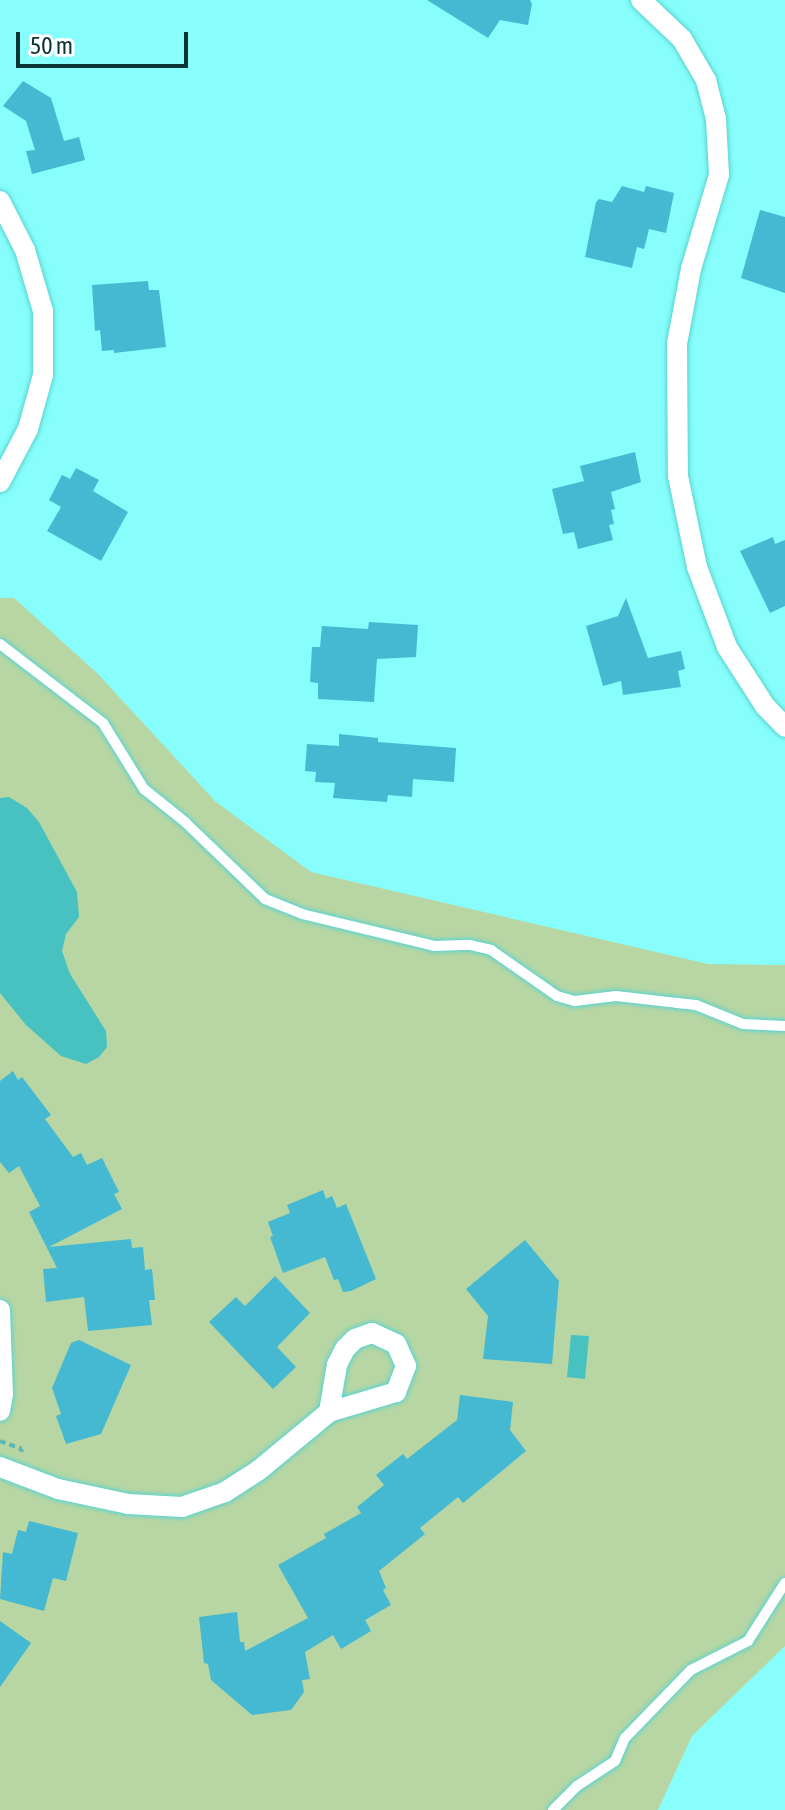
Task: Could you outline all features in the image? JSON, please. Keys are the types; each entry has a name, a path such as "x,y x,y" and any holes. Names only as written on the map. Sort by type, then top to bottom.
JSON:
{"street":[{"path":"641,0 682,39 706,80 716,119 719,175 691,269 677,344 678,476 697,567 727,647 765,706 785,727"},
{"path":"0,201 25,250 43,311 43,375 28,429 0,482"},
{"path":"0,1310 3,1394 0,1411"},
{"path":"0,1467 58,1489 128,1504 182,1507 225,1492 259,1470 329,1412"}],"lane":[{"path":"0,644 103,723 144,789 185,822 265,899 302,914 434,946 470,945 491,950 557,996 575,1001 616,996 696,1005 743,1024 785,1026"},
{"path":"553,1810 577,1786 615,1761 625,1738 691,1670 748,1641 785,1583"}],"green space":[{"path":"0,598 14,598 97,673 216,802 311,872 708,964 785,965 785,1646 692,1736 658,1810 0,1810"}],"water":[{"path":"9,797 27,808 39,822 77,892 79,917 66,934 62,951 70,974 106,1031 107,1047 99,1057 86,1064 61,1056 26,1025 0,993 0,798"},
{"path":"571,1335 589,1336 585,1379 567,1377"}],"building":[{"path":"427,0 530,0 532,4 528,25 500,20 488,38"},
{"path":"23,81 51,98 64,141 79,137 85,160 32,174 26,151 35,150 26,121 3,106"},
{"path":"622,186 644,192 646,186 674,193 666,233 649,229 644,249 637,247 632,268 585,257 596,202 599,199 612,202"},
{"path":"760,210 785,217 785,293 741,278"},
{"path":"148,281 149,290 159,290 166,347 114,353 114,350 102,351 100,330 95,331 92,285"},
{"path":"635,452 641,482 611,492 615,509 611,510 614,524 609,525 613,540 578,549 574,532 563,534 552,489 584,481 580,466"},
{"path":"76,468 99,480 93,491 128,512 101,561 47,531 61,507 49,500 62,475 70,479"},
{"path":"773,537 775,544 785,540 785,606 770,613 740,551"},
{"path":"626,598 648,658 681,651 685,669 678,671 681,687 623,695 621,681 603,686 586,626 618,616"},
{"path":"369,622 418,625 416,657 377,659 374,702 318,699 318,683 310,682 312,647 320,647 322,626 368,629"},
{"path":"339,734 378,738 378,742 456,748 454,782 413,779 412,797 388,795 387,802 333,798 335,783 315,782 316,772 305,771 307,744 339,746"},
{"path":"13,1071 18,1080 22,1077 51,1115 45,1119 73,1157 81,1153 87,1165 102,1158 119,1192 114,1194 122,1209 49,1247 131,1239 132,1248 143,1247 145,1270 152,1269 155,1300 149,1300 152,1325 88,1331 84,1297 46,1302 43,1269 57,1268 29,1212 40,1206 19,1166 9,1173 0,1162 0,1081"},
{"path":"323,1190 326,1199 332,1196 337,1208 346,1204 376,1279 351,1291 343,1292 338,1279 334,1280 325,1257 283,1273 270,1237 273,1236 268,1222 290,1213 287,1205"},
{"path":"525,1240 559,1281 552,1364 483,1359 488,1316 466,1289"},
{"path":"275,1276 310,1313 277,1347 296,1367 273,1389 209,1322 236,1297 245,1306"},
{"path":"79,1340 131,1365 101,1434 66,1444 56,1416 61,1414 52,1388 71,1343"},
{"path":"460,1395 513,1402 510,1430 526,1451 463,1503 458,1497 420,1528 425,1534 379,1571 386,1588 383,1590 391,1605 365,1620 371,1631 341,1649 333,1635 305,1652 310,1679 302,1680 304,1692 291,1710 252,1715 211,1680 208,1664 204,1663 199,1617 237,1612 240,1642 244,1642 245,1651 308,1618 278,1565 326,1538 324,1534 361,1513 357,1507 384,1485 376,1475 403,1454 407,1459 457,1420"},
{"path":"29,1521 78,1533 66,1581 53,1578 44,1611 0,1599 3,1552 12,1554 18,1530 26,1532"},
{"path":"0,1621 31,1643 0,1687"}]}
